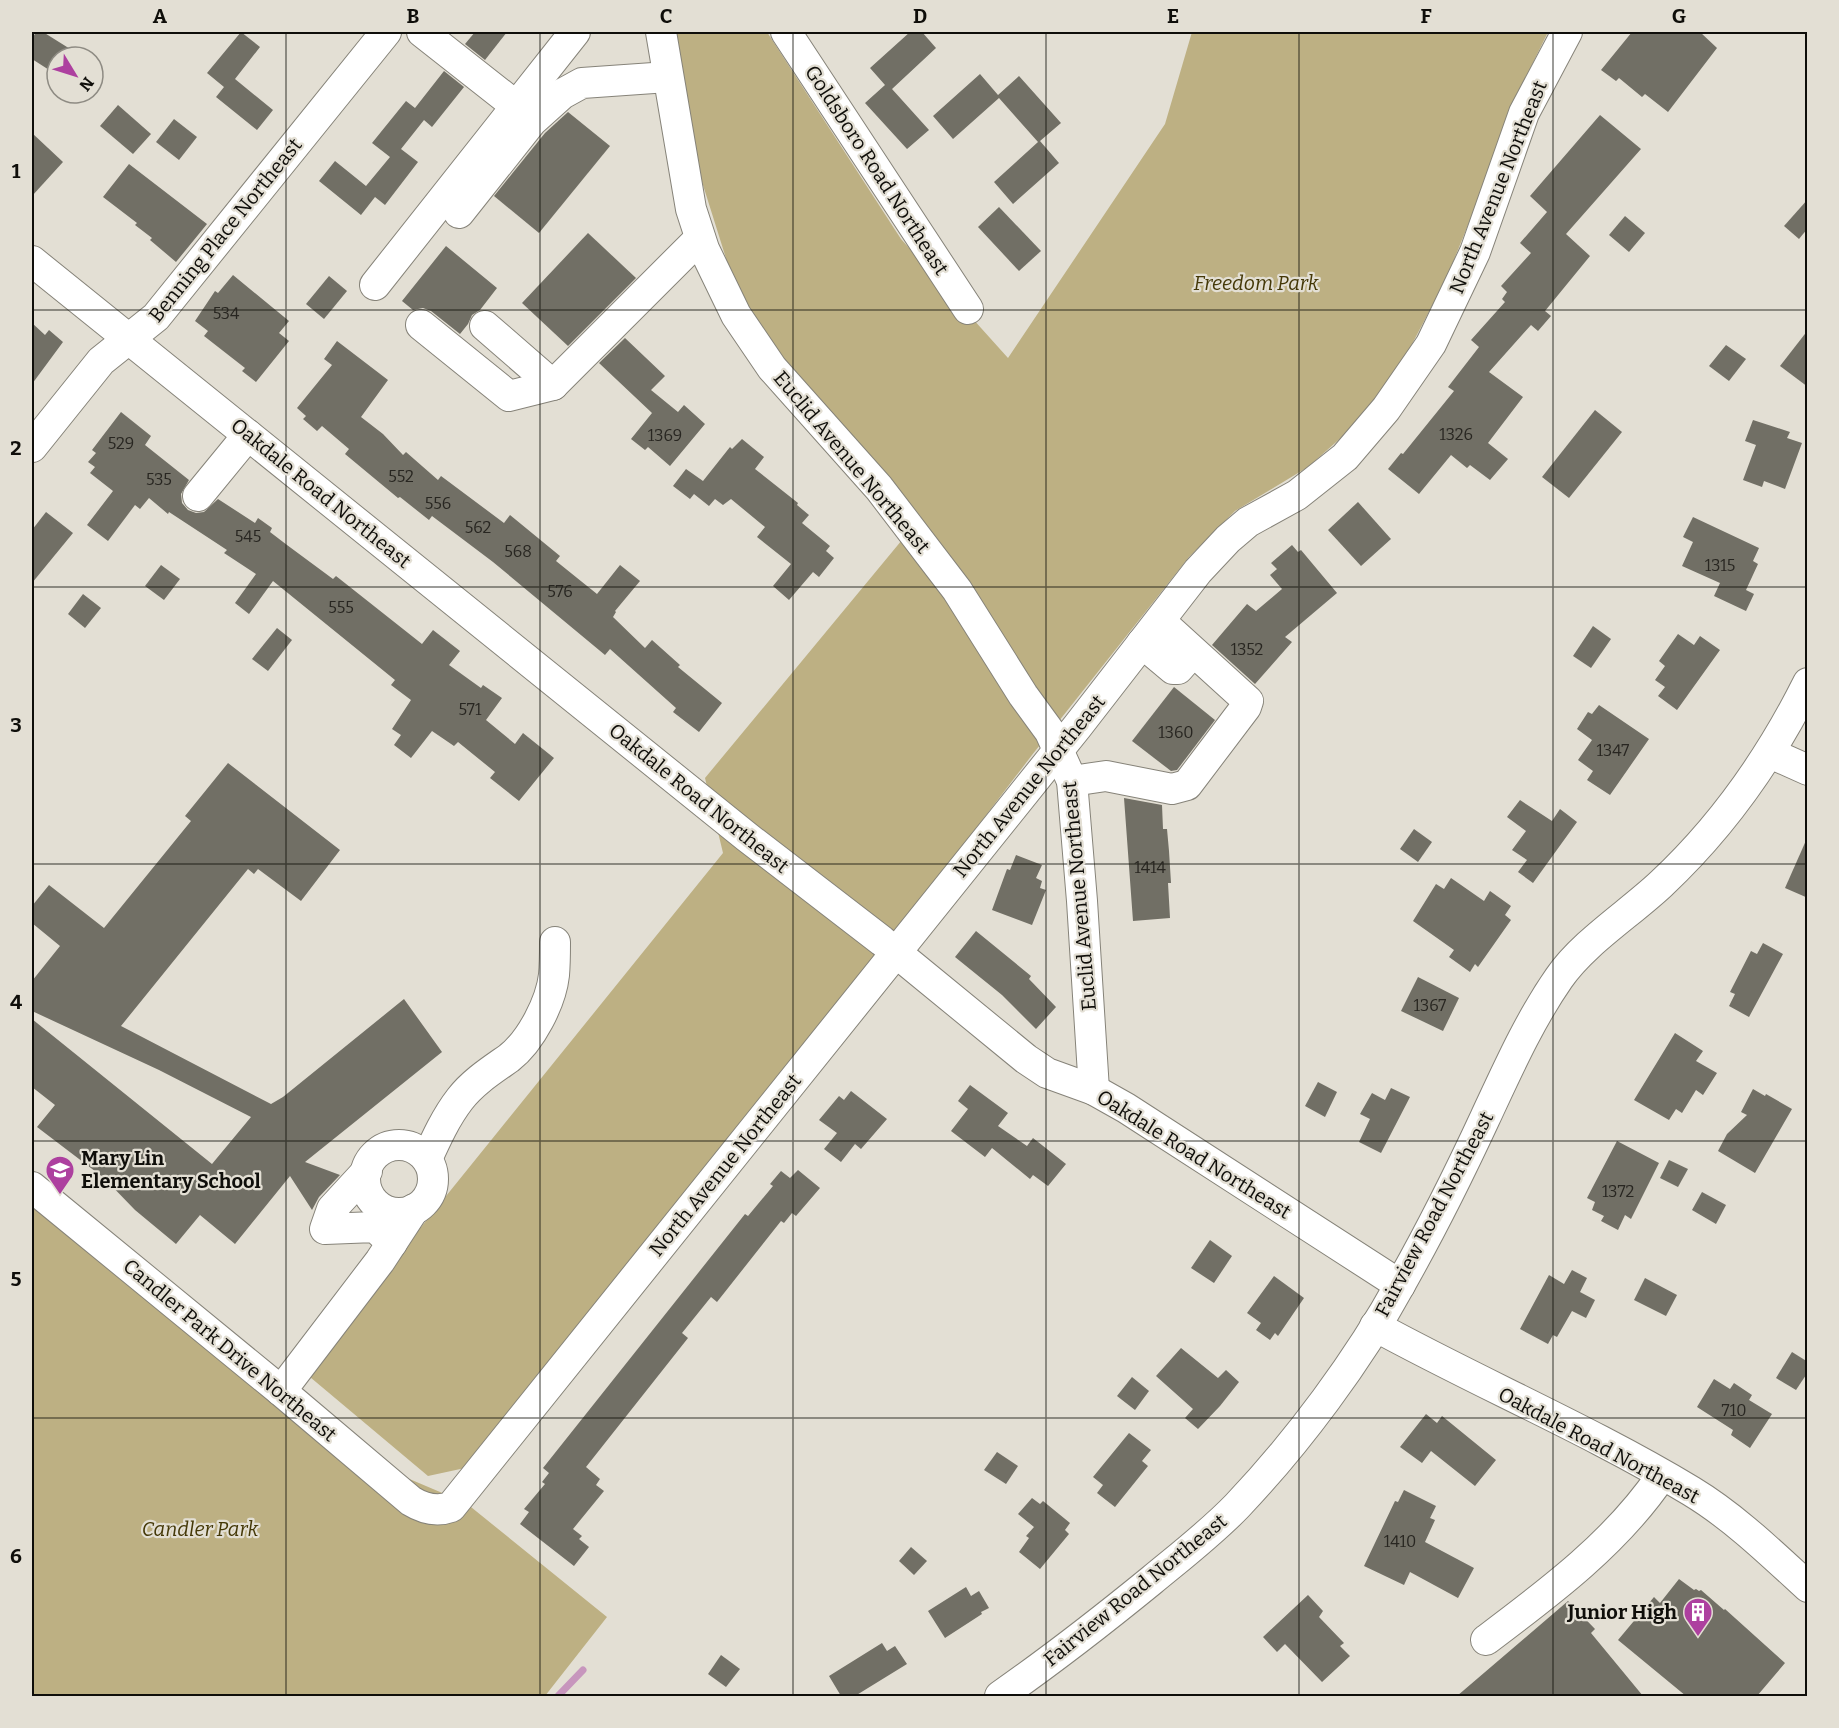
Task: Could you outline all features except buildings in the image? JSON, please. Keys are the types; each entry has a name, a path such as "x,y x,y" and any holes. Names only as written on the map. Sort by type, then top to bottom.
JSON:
{"street":[{"name":"Benning Place Northeast","path":"32,447 101,361 156,317 386,32"},
{"path":"422,32 516,106"},
{"path":"375,285 575,32"},
{"name":"Euclid Avenue Northeast","path":"661,32 691,209 700,238 736,315 772,369 879,488 957,590 1023,695 1050,732 1072,781 1094,1090"},
{"name":"Goldsboro Road Northeast","path":"786,32 968,309"},
{"name":"North Avenue Northeast","path":"431,1509 445,1509 455,1504 1059,750 1198,572 1228,539 1248,522 1297,495 1346,457 1386,409 1431,344 1475,252 1524,113 1567,32"},
{"path":"459,213 532,121 562,94 582,83 668,77"},
{"path":"421,325 509,396 553,385 700,238"},
{"name":"Oakdale Road Northeast","path":"32,261 1026,1059 1047,1073 1094,1090 1126,1108 1400,1285"},
{"path":"485,326 553,385"},
{"path":"198,496 248,435"},
{"path":"1072,781 1106,776 1172,789 1187,784 1246,707 1248,701 1193,652 1151,632"},
{"name":"Fairview Road Northeast","path":"1000,1696 1094,1628 1203,1539 1273,1465 1327,1397 1400,1285 1477,1136 1520,1044 1562,973 1580,954 1686,860 1736,802 1770,753 1808,682"},
{"path":"1770,753 1808,770"},
{"path":"427,1160 460,1098 485,1074 525,1042 540,1017 554,977 555,942"},
{"path":"397,1145 410,1146 422,1153 427,1160 434,1176 432,1189 425,1201 414,1209 402,1213 389,1211 377,1204 369,1194 365,1181 367,1171 374,1156 384,1148 397,1145"},
{"path":"367,1171 332,1209 325,1229 375,1227 392,1244"},
{"name":"Candler Park Drive Northeast","path":"32,1187 281,1390 411,1501 431,1509"},
{"path":"281,1390 392,1244 414,1209"},
{"name":"Oakdale Road Northeast","path":"1375,1326 1693,1492 1755,1539 1808,1587"},
{"path":"1486,1640 1550,1592 1614,1533 1639,1508 1662,1475"}],"green space":[{"name":"Freedom Park","path":"673,32 767,32 901,239 1008,358 1165,124 1192,32 1548,32 1513,103 1447,277 1410,348 1373,402 1343,436 1308,467 1235,511 1189,557 1032,755 894,936 465,1468 428,1476 304,1372 723,853 705,778 921,517 762,345 730,271 692,150"},
{"name":"Candler Park","path":"32,1176 400,1475 466,1503 607,1617 545,1696 32,1696"}],"waterway":[{"path":"558,1696 583,1670"}],"place":[{"name":"Mary Lin Elementary School","path":"60,1196"},
{"name":"Junior High","path":"1698,1638"}]}
